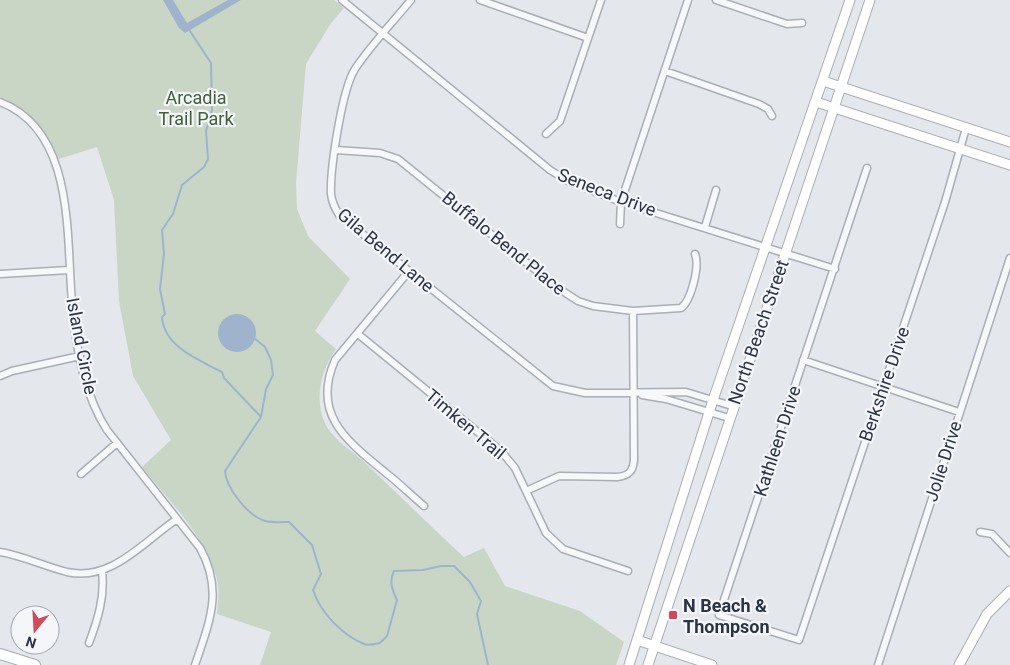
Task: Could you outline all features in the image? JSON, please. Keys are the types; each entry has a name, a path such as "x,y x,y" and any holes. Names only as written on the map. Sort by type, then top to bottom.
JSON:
{"main road":[{"name":"North Beach Street","path":"629,665 713,400 850,0"},
{"name":"North Beach Street","path":"648,665 732,406 870,0"},
{"path":"823,81 1010,142"},
{"path":"816,102 1010,165"},
{"path":"958,665 987,614 1010,591"},
{"path":"637,640 712,665"},
{"path":"0,654 35,665"}],"street":[{"name":"Seneca Drive","path":"342,0 550,170 568,181 621,202 835,268"},
{"name":"Gila Bend Lane","path":"411,0 354,70 348,82 336,150 331,193 333,206 339,215 552,386 585,393 633,394 666,399 729,418"},
{"path":"480,0 588,38"},
{"path":"546,134 560,121 601,0"},
{"path":"620,224 621,202 688,0"},
{"path":"716,0 787,24 802,23"},
{"path":"665,71 759,104 768,109 772,116"},
{"name":"Island Circle","path":"0,102 15,109 33,124 46,142 55,162 64,200 73,314 80,356 95,410 204,557 213,589 210,618 195,665"},
{"name":"Berkshire Drive","path":"799,640 966,128"},
{"name":"Buffalo Bend Place","path":"336,150 380,153 398,159 569,296 593,306 632,311 680,308 686,302 696,272 697,262 695,254"},
{"name":"Kathleen Drive","path":"799,640 719,615 867,168"},
{"path":"704,227 716,190"},
{"name":"Jolie Drive","path":"878,665 1010,258"},
{"path":"0,274 69,270"},
{"path":"409,271 335,360 328,375 326,402 335,425 358,451 424,506"},
{"path":"526,491 559,476 617,477 625,476 630,472 634,460 632,311"},
{"name":"Timken Trail","path":"358,334 501,451 515,468 546,533 563,549 628,571"},
{"path":"0,376 26,367 80,356"},
{"path":"803,360 882,388 959,412"},
{"name":"Gila Bend Lane","path":"633,394 659,390 686,392 732,406"},
{"path":"81,474 118,443"},
{"path":"0,552 69,572 87,573 102,571 122,561 177,519"},
{"path":"980,532 992,534 1010,553"},
{"path":"89,644 99,617 104,590 102,571"}],"green space":[{"name":"Arcadia Trail Park","path":"0,0 334,0 344,8 331,23 306,64 296,183 297,209 308,236 350,279 315,331 336,349 323,374 321,383 320,402 324,421 335,437 361,459 464,557 484,548 505,586 580,611 624,642 616,665 260,665 271,632 217,614 218,585 203,546 184,518 142,467 171,440 133,376 119,301 114,200 97,147 59,159 43,130 29,114 0,97"}],"water":[{"path":"163,0 173,0 187,23 228,0 241,0 185,33 179,28"},
{"path":"237,314 251,319 256,333 251,347 237,352 223,347 218,333 223,319"}],"waterway":[{"path":"188,28 211,63 212,110 206,131 208,159 204,167 182,185 173,214 162,230 164,254 160,289 165,314 162,317 169,337 193,357 222,372 224,378 261,417"},
{"path":"254,338 265,347 271,360 273,375 266,389 261,417 225,471 229,485 239,500 258,518 271,522 289,522 312,545 321,574 313,590 316,598 326,614 340,629 364,644 380,643 387,636 397,600 392,586 394,571 454,566 470,582 481,601 477,614 488,665"}],"place":[{"name":"N Beach & Thompson","path":"673,615"}]}
